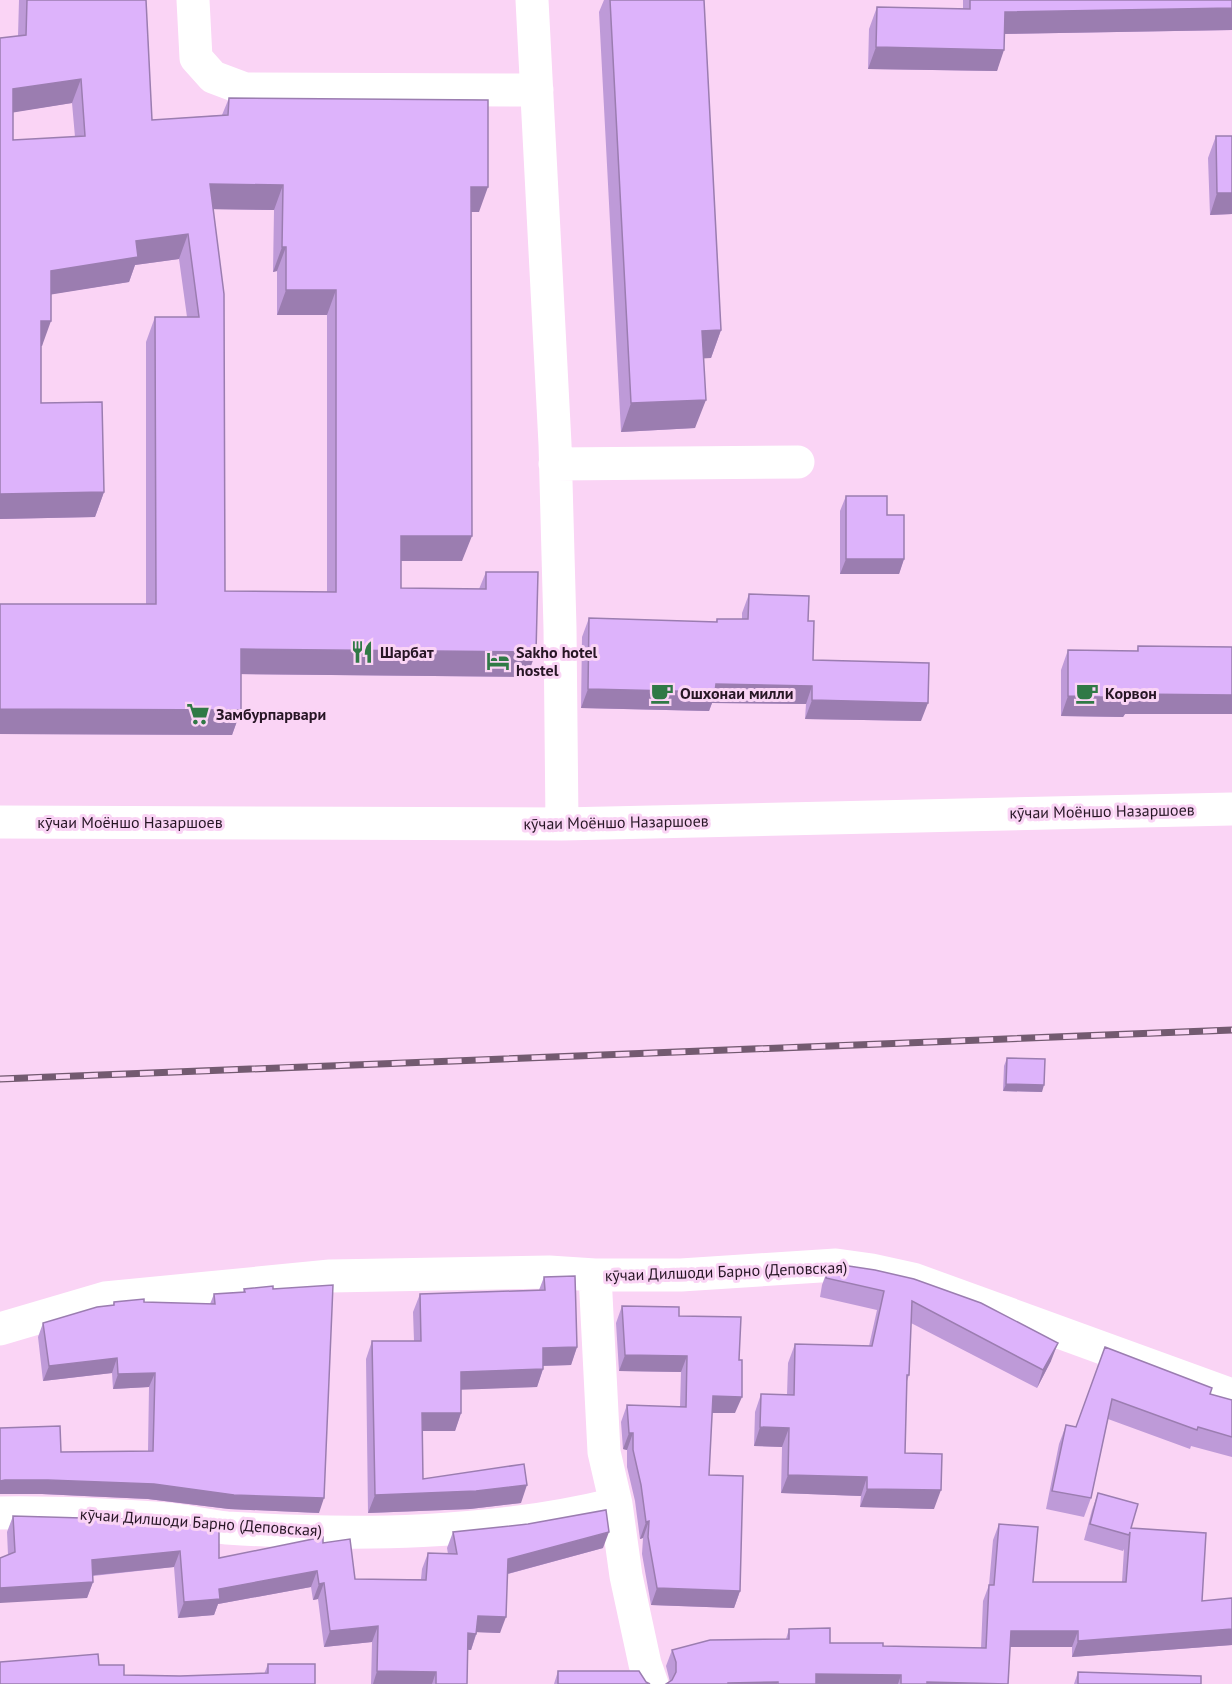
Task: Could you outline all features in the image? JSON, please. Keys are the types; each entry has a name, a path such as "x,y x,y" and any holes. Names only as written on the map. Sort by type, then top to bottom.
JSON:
{"street":[{"path":"193,0 196,58 213,77 246,89 537,90"},
{"path":"532,0 555,464 562,824"},
{"path":"555,464 798,462"},
{"name":"кӯчаи Моёншо Назаршоев","path":"0,822 562,824 1232,809"},
{"name":"кӯчаи Дилшоди Барно (Деповская)","path":"0,1329 105,1298 330,1276 549,1272 595,1275 681,1275 836,1265 872,1269 923,1282 1232,1395"},
{"name":"кӯчаи Дилшоди Барно (Деповская)","path":"595,1275 604,1452 616,1504 626,1576 645,1664 652,1684"},
{"name":"кӯчаи Дилшоди Барно (Деповская)","path":"0,1513 69,1512 171,1520 224,1528 355,1534 518,1523 616,1504"}],"building":[{"path":"27,0 146,0 152,120 228,115 229,98 488,100 488,187 471,187 472,536 401,536 401,588 486,589 486,572 538,572 536,652 241,649 241,710 0,709 0,604 156,604 155,317 199,317 188,234 136,241 138,257 51,271 51,321 41,321 41,403 102,402 104,492 0,494 0,38 26,35","holes":["81,79 85,136 13,140 13,89","210,184 283,185 282,247 286,247 286,290 336,290 336,592 225,591 224,294"]},
{"path":"610,0 704,0 721,330 702,331 706,400 631,403"},
{"path":"970,0 1232,0 1232,8 1005,12 1004,50 876,47 877,7 970,9"},
{"path":"1216,136 1232,136 1232,193 1217,193"},
{"path":"846,496 887,496 887,515 904,515 904,559 846,559"},
{"path":"749,594 809,596 808,621 814,621 813,660 929,663 928,703 812,700 812,686 716,684 715,692 588,689 589,618 717,622 717,619 748,619"},
{"path":"1138,646 1232,647 1232,695 1131,694 1130,698 1068,696 1068,650 1138,651"},
{"path":"1007,1058 1045,1059 1044,1085 1006,1084"},
{"path":"842,1265 914,1279 981,1303 1058,1343 1043,1370 912,1301 905,1453 942,1454 941,1490 867,1489 867,1477 788,1475 789,1428 760,1427 761,1394 794,1395 795,1344 872,1346 884,1291 826,1278 829,1266"},
{"path":"575,1276 577,1347 543,1348 543,1369 461,1372 461,1413 422,1413 423,1479 524,1464 527,1485 476,1491 375,1495 372,1341 421,1341 420,1294 545,1290 544,1277"},
{"path":"333,1285 324,1498 234,1495 154,1484 48,1480 0,1481 0,1428 60,1426 61,1452 153,1451 155,1373 118,1374 117,1358 49,1366 43,1323 97,1307 114,1305 114,1302 144,1299 144,1302 215,1304 214,1294 245,1292 244,1289"},
{"path":"622,1306 679,1307 679,1316 741,1317 739,1360 742,1360 742,1397 713,1396 709,1475 743,1476 740,1591 657,1588 648,1537 649,1521 646,1522 633,1450 633,1433 629,1433 627,1405 686,1407 687,1356 625,1355"},
{"path":"1105,1347 1212,1388 1210,1394 1232,1400 1232,1437 1198,1427 1197,1430 1112,1399 1091,1498 1052,1491 1066,1425 1076,1427"},
{"path":"1098,1493 1138,1504 1131,1528 1206,1533 1202,1601 1232,1598 1232,1629 1078,1641 1078,1631 1011,1631 1008,1684 927,1682 927,1684 901,1684 901,1675 816,1674 816,1684 778,1684 778,1682 666,1684 672,1680 676,1672 672,1650 710,1640 789,1639 789,1629 830,1628 830,1643 986,1648 989,1585 994,1585 999,1524 1038,1527 1033,1582 1126,1582 1130,1532 1129,1535 1090,1524"},
{"path":"606,1510 609,1532 508,1559 506,1617 478,1616 476,1634 468,1633 467,1684 436,1684 436,1672 377,1671 378,1626 330,1631 324,1583 319,1584 317,1571 219,1589 220,1599 184,1602 180,1551 92,1560 93,1582 0,1588 0,1558 15,1552 13,1516 152,1520 219,1529 219,1558 323,1537 323,1543 350,1539 355,1579 426,1580 428,1553 457,1554 453,1532 528,1524"},
{"path":"98,1654 99,1665 124,1665 124,1675 268,1673 268,1664 315,1664 315,1684 0,1684 0,1662"},
{"path":"558,1671 639,1671 650,1684 558,1684"},
{"path":"1078,1672 1201,1676 1201,1684 1078,1684"}],"railway":[{"path":"0,1079 1232,1030"}],"place":[{"name":"Шарбат","path":"362,652"},
{"name":"Sakho hotel hostel","path":"498,661"},
{"name":"Ошхонаи милли","path":"662,693"},
{"name":"Корвон","path":"1087,693"},
{"name":"Замбурпарвари","path":"198,714"}]}
